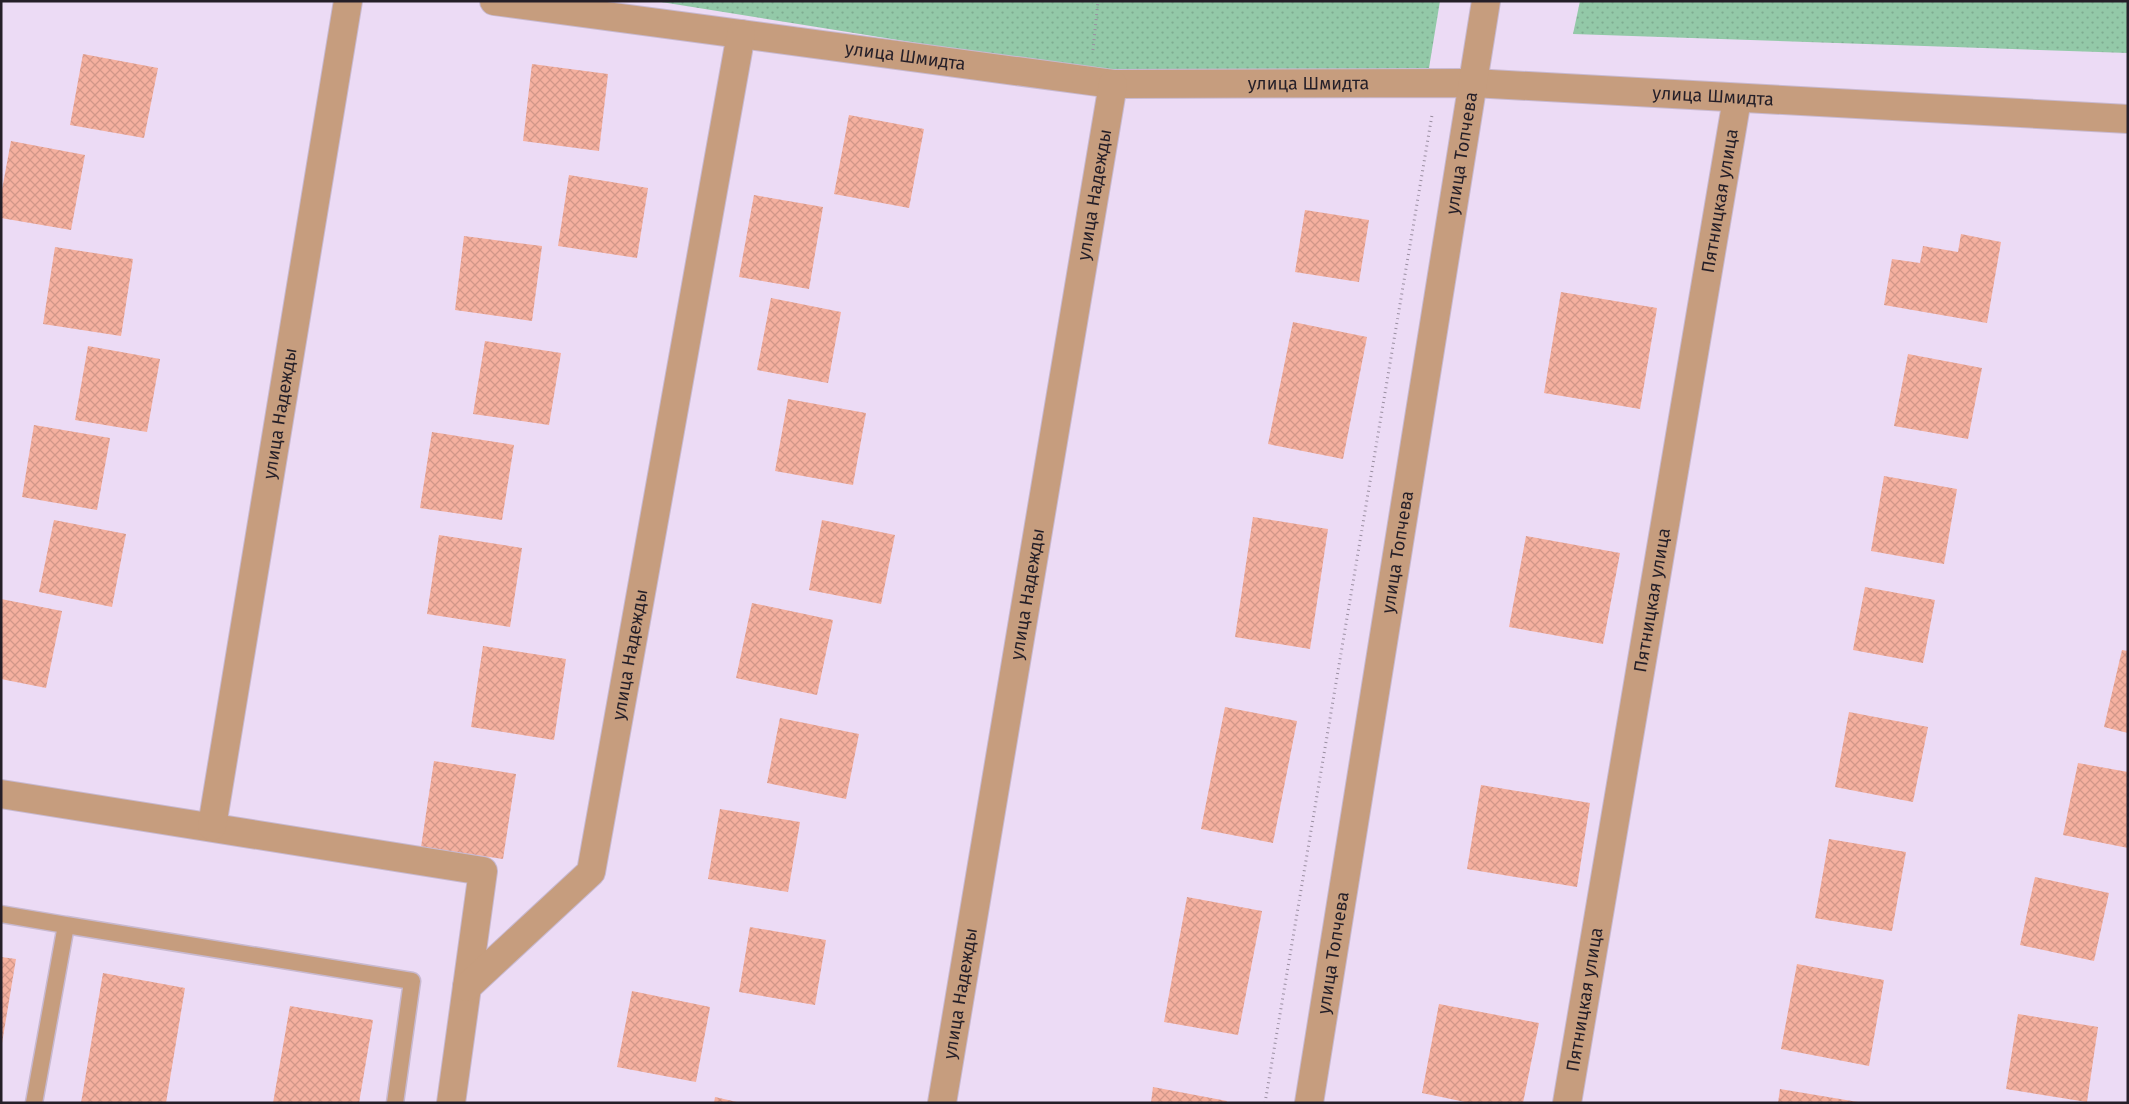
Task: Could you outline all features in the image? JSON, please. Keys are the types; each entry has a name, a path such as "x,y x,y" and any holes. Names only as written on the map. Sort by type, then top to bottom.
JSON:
{"street":[{"name":"улица Надежды","path":"212,826 348,1"},
{"name":"улица Шмидта","path":"494,1 1102,82 1473,83 2128,119"},
{"name":"улица Топчева","path":"1309,1103 1486,1"},
{"name":"улица Надежды","path":"467,987 591,872 741,34"},
{"name":"улица Надежды","path":"942,1103 1102,82"},
{"name":"Пятницкая улица","path":"1567,1103 1737,99"},
{"path":"1,794 212,826 483,871 451,1103"}],"lane":[{"path":"1,914 412,980 395,1103"},
{"path":"34,1103 66,925"}],"path":[{"path":"1098,1 1102,82"},
{"path":"1265,1103 1437,83"}],"green space":[{"path":"655,1 1440,1 1429,68 1109,74"},
{"path":"1580,1 2128,1 2128,53 1573,34"}],"building":[{"path":"83,54 158,68 144,138 70,125"},
{"path":"532,64 608,74 599,151 523,141"},
{"path":"849,115 924,129 909,208 834,194"},
{"path":"11,141 85,155 71,230 1,218 1,195"},
{"path":"569,175 648,188 637,258 558,246"},
{"path":"754,195 823,207 809,289 739,277"},
{"path":"1305,210 1369,220 1359,282 1295,272"},
{"path":"1961,234 2001,242 1987,323 1884,305 1892,259 1920,263 1923,246 1958,252"},
{"path":"464,236 542,246 532,321 455,310"},
{"path":"55,247 133,259 121,336 43,324"},
{"path":"1561,292 1657,308 1640,409 1544,393"},
{"path":"771,298 841,312 828,383 757,370"},
{"path":"1293,322 1367,337 1343,459 1268,444"},
{"path":"485,341 561,353 549,425 473,414"},
{"path":"88,346 160,359 147,432 75,420"},
{"path":"1908,354 1982,368 1968,439 1894,426"},
{"path":"788,399 866,413 853,485 775,471"},
{"path":"34,425 110,438 97,510 22,497"},
{"path":"432,432 514,445 502,520 420,508"},
{"path":"1884,476 1957,489 1944,564 1871,551"},
{"path":"1253,517 1328,529 1310,649 1235,637"},
{"path":"54,520 126,534 112,607 39,592"},
{"path":"822,520 895,535 881,604 809,590"},
{"path":"439,535 522,548 510,627 427,614"},
{"path":"1526,536 1620,553 1603,644 1509,627"},
{"path":"1865,587 1935,600 1923,663 1853,650"},
{"path":"1,599 62,611 46,688 1,679"},
{"path":"752,603 833,620 817,695 736,678"},
{"path":"483,646 566,659 554,740 471,727"},
{"path":"2122,650 2128,651 2128,733 2104,727"},
{"path":"1225,707 1297,721 1273,843 1201,829"},
{"path":"1849,712 1928,727 1913,802 1835,787"},
{"path":"780,718 859,734 846,799 767,783"},
{"path":"434,761 516,774 503,859 421,847"},
{"path":"2078,763 2128,772 2128,848 2063,835"},
{"path":"1481,785 1590,803 1577,887 1467,869"},
{"path":"720,809 800,822 788,892 708,879"},
{"path":"1829,839 1906,852 1892,931 1815,918"},
{"path":"2035,877 2109,893 2094,961 2020,945"},
{"path":"1187,897 1262,911 1238,1035 1164,1022"},
{"path":"750,927 826,940 815,1005 739,992"},
{"path":"1,957 16,959 2,1043 1,1043"},
{"path":"1797,964 1884,980 1869,1066 1781,1049"},
{"path":"103,973 185,988 166,1103 81,1103"},
{"path":"632,991 710,1007 696,1082 617,1067"},
{"path":"1439,1004 1539,1023 1523,1103 1470,1103 1422,1093"},
{"path":"290,1006 373,1020 359,1103 273,1103"},
{"path":"2018,1014 2098,1027 2087,1102 2006,1089"},
{"path":"1153,1087 1227,1101 1226,1103 1151,1103"},
{"path":"1780,1089 1858,1102 1778,1103"},
{"path":"715,1097 737,1102 737,1103 714,1103"}]}
